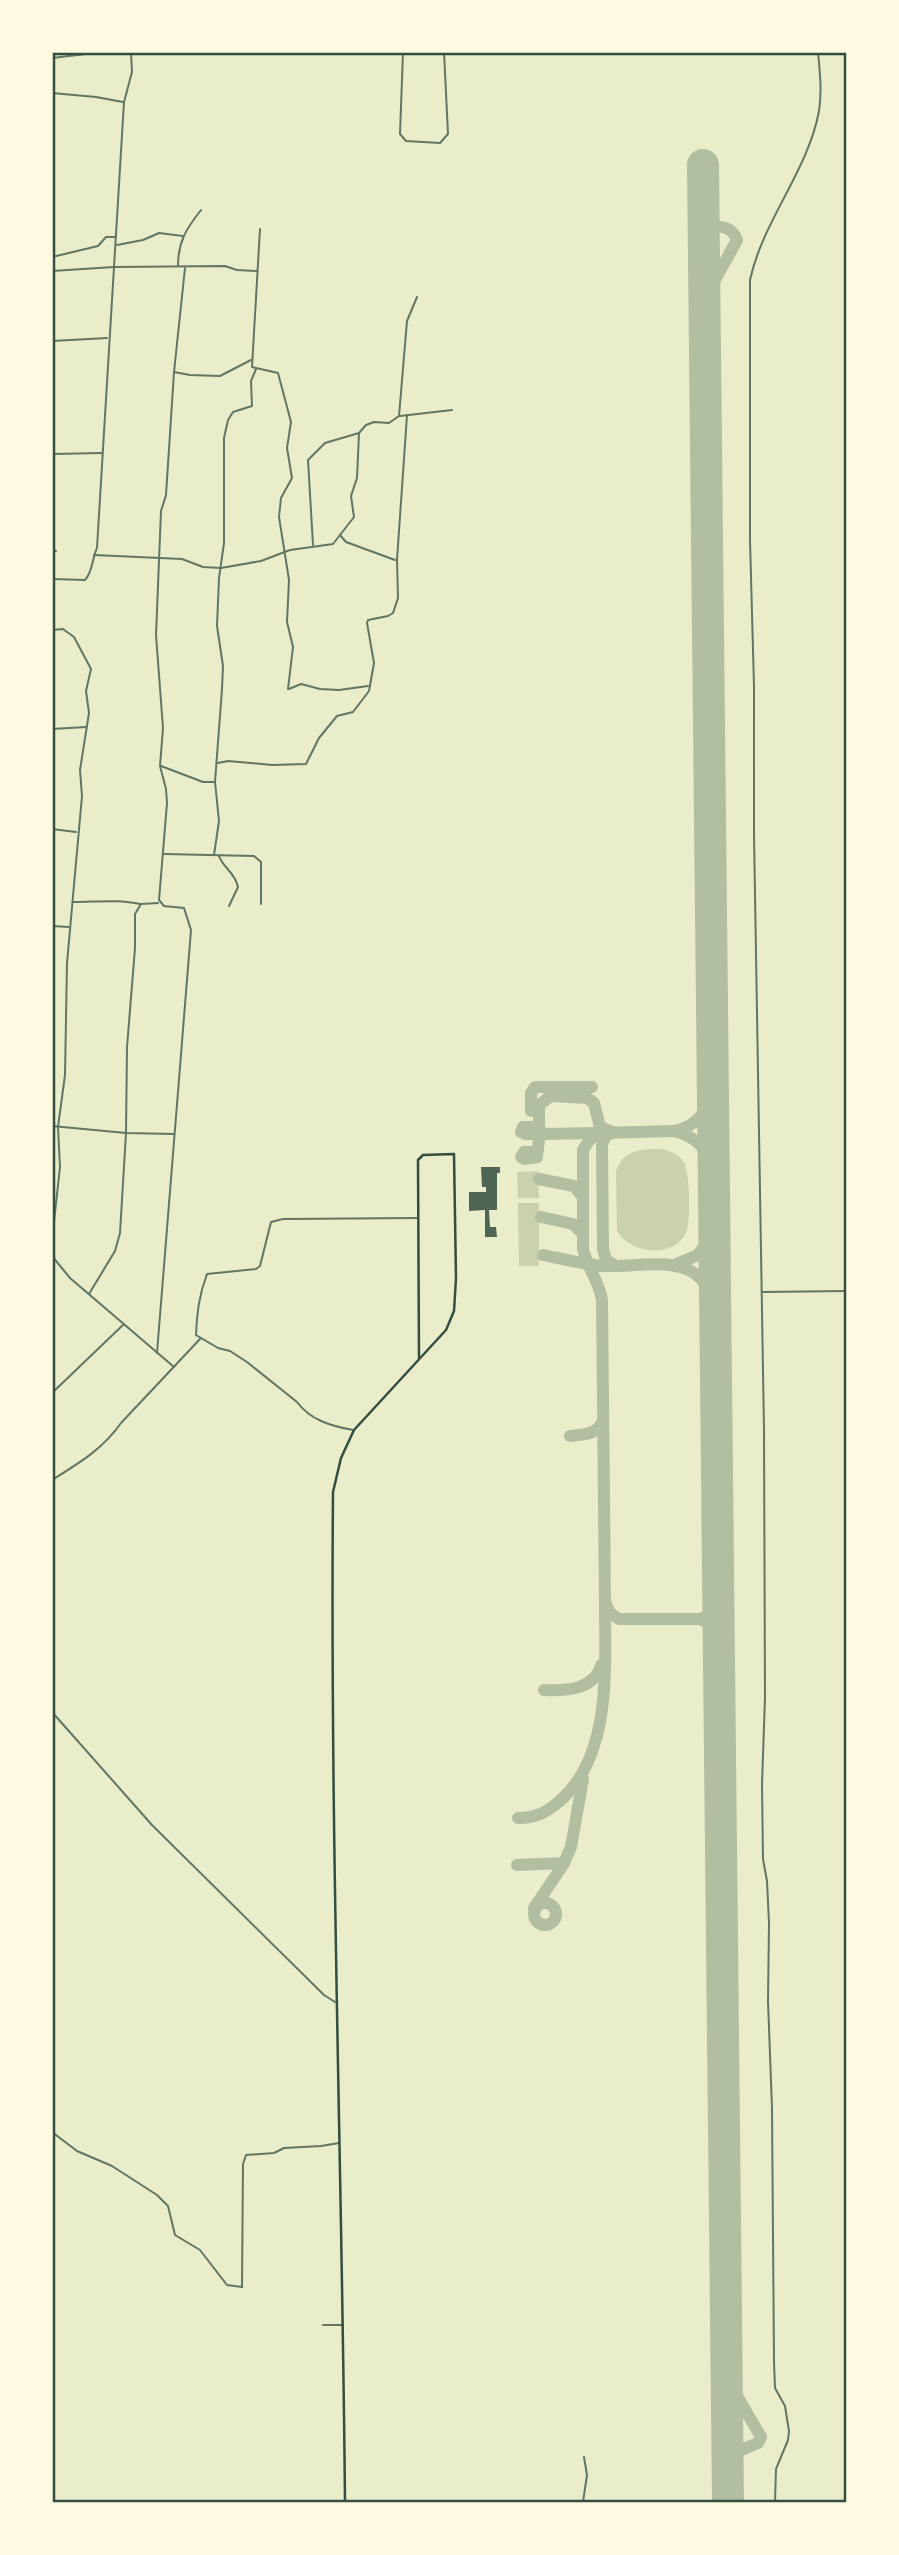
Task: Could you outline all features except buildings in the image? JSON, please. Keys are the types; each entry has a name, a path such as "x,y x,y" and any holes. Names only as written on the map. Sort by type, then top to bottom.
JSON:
{"main road":[{"path":"345,2502 336,2002 333,1492 341,1458 354,1430 446,1330 454,1311 456,1155 423,1155 418,1160 419,1358"}],"street":[{"path":"52,58 103,52"},
{"path":"52,579 85,580 89,576 97,548 124,102 132,72 131,52"},
{"path":"402,52 400,134 406,141 440,143 448,134 444,52"},
{"path":"775,2502 776,2469 789,2431 785,2406 775,2388 769,1923 763,1860 765,1698 762,1292 750,540 750,280 758,251 815,127 821,94 818,52"},
{"path":"52,93 87,95 124,102"},
{"path":"178,267 183,236 201,210"},
{"path":"260,229 252,367 278,373 291,416 287,448 292,478 279,506 289,580 287,622 293,647 288,689 302,684 339,690 370,686"},
{"path":"116,246 159,233 183,236"},
{"path":"52,257 97,246 106,237 117,237"},
{"path":"52,271 114,267 225,266 257,271"},
{"path":"159,903 167,803 160,766 163,728 156,635 161,511 166,495 174,372 185,268"},
{"path":"398,416 407,321 417,297"},
{"path":"52,341 109,338"},
{"path":"174,372 220,376 252,359"},
{"path":"214,855 219,821 215,782 223,666 217,626 224,543 225,431 233,412 252,406 251,381 256,369"},
{"path":"313,546 308,460 325,443 359,433 366,425 378,421 389,423 398,416 452,410"},
{"path":"216,764 228,761 272,765 306,764 319,738 337,716 353,712 365,699 374,663 367,623 368,620 393,613 398,598 397,560 407,415"},
{"path":"93,555 182,559 203,567 221,568 261,561 284,552 333,544 355,517 351,496 357,478 359,433"},
{"path":"52,454 103,453"},
{"path":"339,535 346,542 397,560"},
{"path":"52,630 63,629 74,636 90,663 86,691 88,727 80,770 82,796 77,832 66,997 65,1075 58,1126 60,1167 52,1240"},
{"path":"52,729 88,727"},
{"path":"160,766 203,782 215,782"},
{"path":"52,830 77,832"},
{"path":"163,854 259,858 261,904"},
{"path":"219,855 220,861 232,872 238,887 229,906"},
{"path":"73,902 107,903 124,900 184,908 191,930 157,1353"},
{"path":"89,1294 115,1251 120,1233 135,914 141,904"},
{"path":"52,926 71,927"},
{"path":"52,1126 126,1133 174,1134"},
{"path":"354,1430 327,1425 303,1410 297,1402 247,1362 196,1335 197,1306 206,1274 258,1268 271,1222 283,1219 418,1218"},
{"path":"52,1256 70,1278 174,1368"},
{"path":"762,1292 846,1291"},
{"path":"52,1393 124,1324"},
{"path":"52,1480 80,1464 112,1436 201,1338"},
{"path":"52,1712 152,1825 324,1995 336,2002"},
{"path":"52,2133 77,2151 112,2166 157,2195 168,2206 175,2235 200,2250 227,2285 242,2287 243,2164 246,2155 274,2154 284,2148 340,2143"},
{"path":"323,2325 343,2325"},
{"path":"583,2502 587,2475 584,2457"}],"green space":[{"path":"662,1149 680,1157 686,1168 689,1219 686,1233 672,1247 662,1250 641,1249 623,1239 617,1231 616,1171 629,1154 640,1150"},
{"path":"538,1171 539,1198 518,1198 517,1172"},
{"path":"518,1203 539,1203 539,1266 519,1266"}],"taxiway":[{"path":"704,271 698,251 699,240 714,227 728,229 737,240 711,287 705,308"},
{"path":"531,1111 531,1093 535,1087 592,1087"},
{"path":"675,1131 689,1126 699,1118 713,1094"},
{"path":"545,1134 539,1130 539,1105 551,1096 587,1098 594,1103 600,1127 613,1132"},
{"path":"534,1127 523,1127 521,1132 543,1134"},
{"path":"714,1176 710,1160 702,1147 690,1137 674,1131 601,1133 590,1139 583,1150 583,1249 602,1300 605,1602 610,1613 619,1619 700,1619 712,1625 719,1637"},
{"path":"613,1132 605,1137 602,1145 603,1249 606,1260 616,1266"},
{"path":"534,1152 524,1152 521,1157 537,1157 539,1139 543,1134 596,1133"},
{"path":"539,1179 574,1186 583,1197"},
{"path":"541,1217 573,1224 583,1234"},
{"path":"674,1265 698,1255 715,1230"},
{"path":"543,1255 601,1266 653,1264 685,1268 698,1276 708,1288 715,1306"},
{"path":"570,1436 594,1431 603,1420"},
{"path":"700,1619 709,1615 719,1601"},
{"path":"518,1818 546,1811 561,1800 578,1781 589,1759 597,1734 605,1682 605,1604"},
{"path":"544,1690 570,1689 586,1684 598,1673 602,1664"},
{"path":"534,1908 563,1865 571,1847 583,1779"},
{"path":"517,1865 564,1863"},
{"path":"545,1903 553,1906 556,1914 553,1922 545,1925 537,1922 534,1914 537,1906 545,1903"},
{"path":"727,2369 733,2389 761,2437 758,2443 741,2450 728,2444 721,2431 727,2406"}],"runway":[{"path":"703,165 728,2502"}]}
